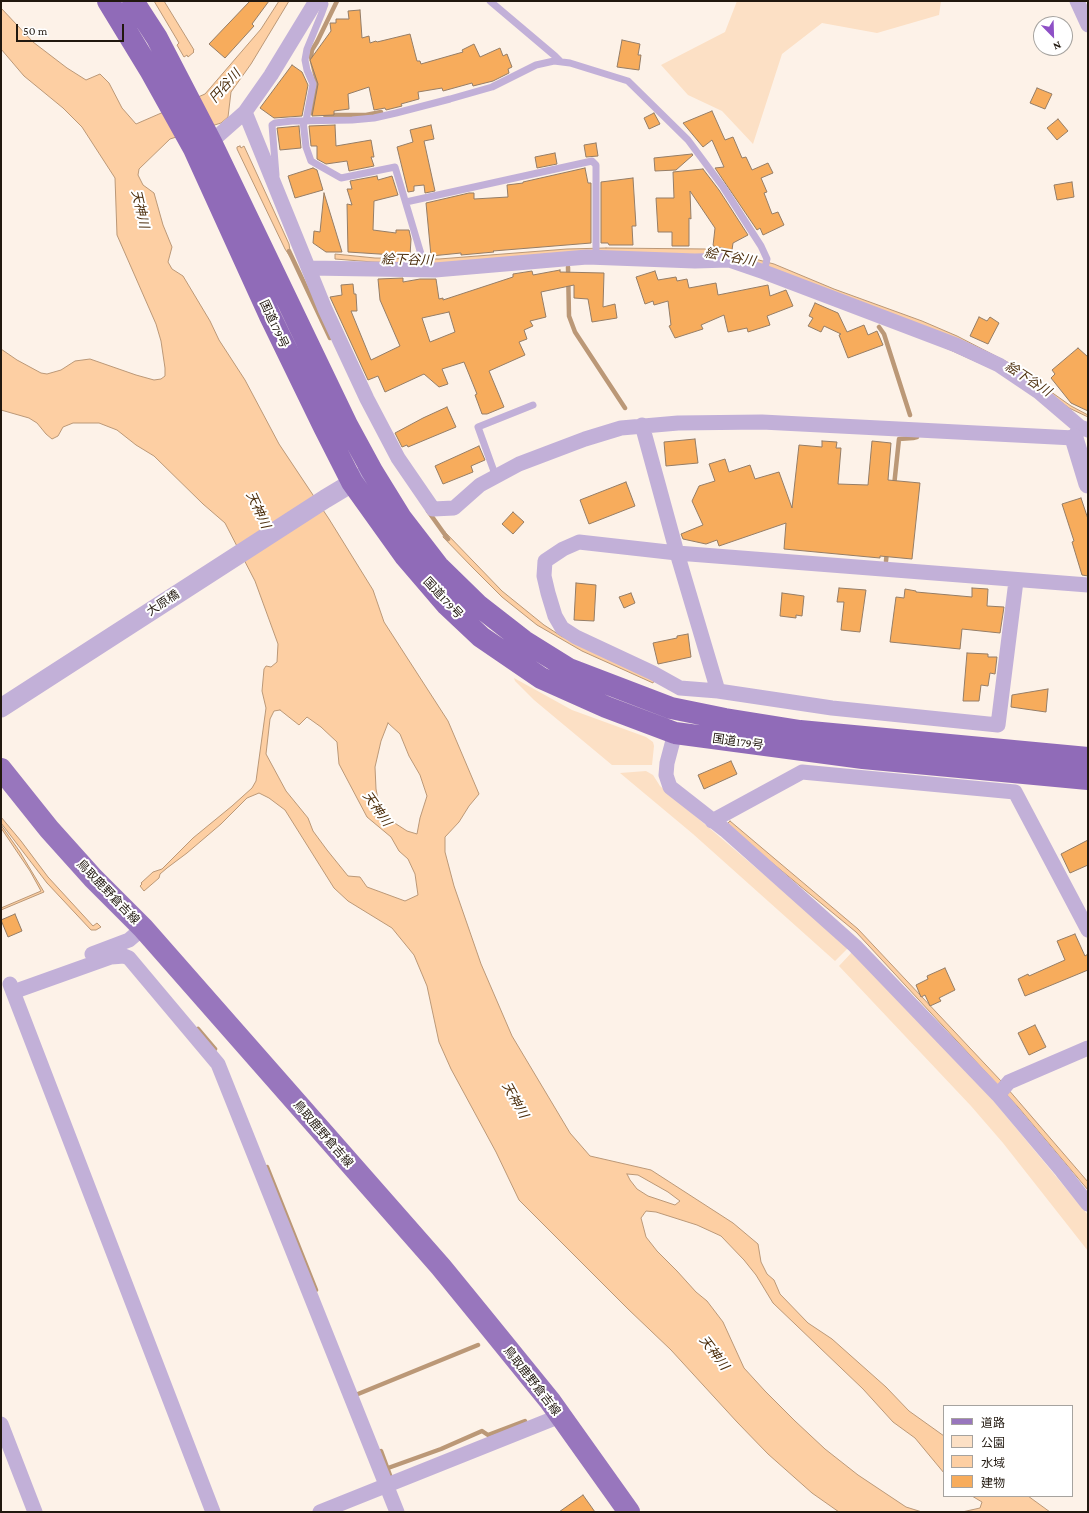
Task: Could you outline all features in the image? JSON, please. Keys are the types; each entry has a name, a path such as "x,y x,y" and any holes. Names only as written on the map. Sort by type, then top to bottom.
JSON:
{"highway":[{"name":"国道179号","path":"108,1 150,70 202,146 347,425 372,471 401,518 438,566 479,606 524,641 568,669 671,708 724,719 800,731 1088,758"},
{"name":"国道179号","path":"133,1 157,38 270,316 352,482 404,556 448,605 481,637 541,678 606,707 675,733 863,758 1088,779"}],"main road":[{"name":"鳥取鹿野倉吉線","path":"1,769 49,829 93,878 144,928 441,1267 550,1401 629,1512"}],"street":[{"path":"202,146 245,112 271,75 316,1"},
{"path":"1077,1 1088,25"},
{"path":"245,112 325,309 398,458 433,509 454,508 480,485 519,464 585,439 621,428 642,425 762,422 1081,432"},
{"path":"308,268 428,270 596,258 695,261 729,260 956,345 999,366 1039,392 1081,432 1088,484"},
{"path":"642,425 677,553 718,691"},
{"name":"大原橋","path":"1,708 325,499 372,471"},
{"path":"1016,581 998,725 832,708 718,691 680,688 653,673 576,637 562,628 555,616 544,576 545,561 563,549 579,542 677,553 1016,581 1088,585"},
{"path":"675,733 667,763 666,775 670,787 712,821 855,946 998,1095 1088,1204"},
{"path":"712,821 802,772 1016,792 1088,930"},
{"path":"8,987 129,940 144,928"},
{"path":"8,987 111,957 124,956 129,958 218,1064 397,1512"},
{"path":"8,987 213,1512"},
{"path":"998,1095 1009,1082 1088,1048"},
{"path":"320,1512 560,1416"},
{"path":"1,1424 35,1512"}],"lane":[{"path":"324,1 321,15 307,49 305,60 307,70 313,84 304,121 306,147 311,161 341,178 395,167 421,254 428,270"},
{"path":"490,1 560,61"},
{"path":"277,190 272,125 275,123 374,118 450,99 492,86 536,65 560,61 628,81 688,140 723,186 761,246 766,259 764,272"},
{"path":"406,202 592,161 596,166 596,258"},
{"path":"496,476 478,427 533,405"}],"green space":[{"path":"737,1 941,1 939,15 877,33 822,23 782,54 753,144 722,111 688,95 661,65 725,32"},
{"path":"514,678 572,710 646,737 653,742 654,746 652,765 612,765 534,700 515,681"},
{"path":"646,771 653,775 660,786 849,947 835,961 693,834 620,773"},
{"path":"853,951 992,1099 1088,1215 1088,1251 1003,1143 971,1106 839,966"}],"water":[{"path":"154,1 164,1 194,50 194,52 188,57 187,55 184,57 177,45 179,43"},
{"path":"279,1 289,1 251,64 231,92 228,117 221,123 170,139 139,169 138,175 143,185 154,193 163,225 172,247 168,262 172,269 183,276 210,321 219,340 245,380 279,444 329,519 373,590 384,622 448,721 479,794 459,822 445,837 445,852 454,886 481,964 512,1036 570,1133 590,1156 651,1170 733,1223 758,1244 761,1262 767,1274 774,1280 780,1294 808,1323 832,1339 886,1387 909,1411 943,1435 943,1472 915,1438 893,1422 863,1389 773,1303 756,1275 721,1236 697,1225 656,1212 646,1211 641,1218 646,1237 657,1251 696,1292 707,1301 723,1322 744,1368 765,1391 825,1449 858,1475 906,1507 922,1512 839,1512 812,1493 768,1454 671,1350 519,1200 496,1152 451,1069 439,1042 427,986 414,955 392,928 348,901 334,888 285,810 269,798 259,793 247,798 221,824 160,874 159,878 144,891 140,886 142,884 141,883 153,872 162,869 193,838 252,788 256,781 266,708 262,691 264,669 266,666 271,667 277,662 278,644 255,581 225,523 203,504 154,456 136,445 117,430 99,423 73,423 63,427 58,436 52,439 37,423 29,418 1,410 1,349 17,360 41,373 47,374 61,370 75,361 90,359 154,380 161,379 165,376 165,368 161,341 156,324 117,235 115,178 82,127 63,108 24,76 1,49 1,8 33,42 67,68 86,80 100,74 109,83 122,108 136,124 205,94 261,29","holes":["280,710 299,725 307,717 321,727 337,742 339,764 367,817 391,837 399,851 408,859 415,874 418,895 405,901 367,887 360,877 348,876 327,850 313,831 308,818 286,791 266,754 270,719 274,711","388,723 400,734 409,756 420,775 427,796 417,834 407,831 390,820 379,804 376,789 375,767 381,741","627,1174 638,1175 668,1192 680,1201 675,1205 648,1196 637,1189"]},
{"path":"240,146 241,148 244,146 289,244 291,258 285,249 237,149 237,147"},
{"name":"絵下谷川","path":"567,249 707,249 736,254 774,264 834,289 922,321 957,336 1013,365 1071,406 1088,415 1088,417 1069,408 1053,396 754,262 434,264 335,259 335,254 375,258 439,259"},
{"path":"445,532 502,591 544,625 561,636 654,680 653,683 582,651 537,625 502,597 473,568 443,537"},
{"path":"1,817 48,877 93,926 97,923 101,927 96,930 91,930 47,883 1,823"},
{"path":"730,821 858,929 1001,1081 1088,1182 1088,1190 1018,1107 856,932 726,825"},
{"path":"1,825 20,852 44,892 1,910 1,908 41,891 30,871 1,828"},
{"path":"974,1497 1029,1497 1050,1512 962,1512 980,1508 982,1502"}],"building":[{"path":"250,1 269,1 252,24 254,26 225,58 209,44"},
{"path":"360,10 362,38 369,36 370,43 410,34 417,61 420,61 421,64 463,52 462,50 474,44 480,57 500,48 503,56 507,54 512,67 508,69 509,73 493,81 473,86 472,83 443,91 442,88 418,92 419,99 401,104 402,106 386,110 385,108 374,110 369,87 348,94 349,109 334,111 334,115 312,116 318,84 310,60 331,31 330,23 336,23 336,19 349,19 348,11"},
{"path":"622,40 640,44 638,55 641,55 639,70 617,67"},
{"path":"292,65 302,72 308,85 302,116 274,118 260,108"},
{"path":"1037,88 1052,94 1045,109 1030,103"},
{"path":"712,111 725,140 733,137 742,158 746,157 752,170 768,163 773,173 761,178 767,192 764,193 772,214 778,212 784,225 763,235 760,228 757,230 715,168 724,167 712,140 703,147 683,123"},
{"path":"654,113 660,124 649,129 644,118"},
{"path":"1058,119 1068,131 1057,140 1047,128"},
{"path":"335,125 336,146 371,140 374,157 371,157 374,166 349,171 347,161 326,164 317,159 317,146 311,146 309,126"},
{"path":"431,125 434,139 424,141 435,191 425,193 424,185 414,186 414,191 408,192 397,147 413,142 410,130"},
{"path":"299,126 301,148 280,150 277,128"},
{"path":"596,143 598,156 586,157 584,145"},
{"path":"555,153 557,164 537,168 535,157"},
{"path":"693,155 676,170 655,171 654,158"},
{"path":"313,168 317,170 323,190 295,198 288,176"},
{"path":"585,168 588,183 591,183 591,243 461,255 461,253 431,256 426,203 469,193 474,193 474,199 508,197 507,185 523,183"},
{"path":"703,169 719,190 748,235 733,243 732,250 713,246 715,228 690,191 691,219 689,218 689,246 672,246 672,232 658,232 656,198 674,198 673,172"},
{"path":"377,176 378,180 392,176 398,195 374,201 373,230 396,233 396,230 409,230 411,239 410,256 348,252 347,204 352,205 347,189 352,189 350,181"},
{"path":"633,178 636,226 632,226 633,245 609,245 608,243 601,243 601,182"},
{"path":"1072,182 1074,197 1057,200 1054,185"},
{"path":"324,193 342,252 326,252 313,243 314,231 320,232"},
{"path":"560,270 560,272 604,273 603,307 615,304 617,318 592,322 588,299 574,298 574,285 541,292 546,317 530,321 533,326 524,330 527,339 519,342 525,355 489,371 504,407 487,414 482,414 475,395 477,394 464,362 442,369 448,384 439,387 424,374 385,392 378,376 368,380 330,297 342,295 341,285 353,284 354,294 356,294 357,311 351,311 371,360 400,346 380,300 378,279 403,278 403,282 420,279 436,279 439,299 443,298 443,300 513,277 513,274 532,271 533,275","holes":["449,312 455,332 430,342 422,318"]},
{"path":"655,271 658,280 676,277 677,281 687,279 689,288 716,283 718,295 768,285 770,296 786,290 793,306 767,316 770,325 748,332 747,328 728,332 724,315 701,325 703,329 675,338 669,326 671,325 668,301 654,305 653,301 645,304 636,277"},
{"path":"815,303 838,313 847,332 864,325 868,335 877,331 883,345 848,358 839,335 841,334 824,326 821,332 808,326 813,318 809,316"},
{"path":"979,317 987,321 990,317 999,323 988,344 970,336"},
{"path":"1078,348 1088,357 1088,411 1071,403 1051,378 1055,374 1052,370"},
{"path":"447,407 456,427 408,447 407,445 402,447 395,433"},
{"path":"695,439 698,463 666,466 664,442"},
{"path":"822,441 837,442 836,448 841,448 838,484 868,485 872,441 891,443 888,480 920,483 912,559 880,556 880,558 784,549 786,523 719,546 717,540 706,544 683,539 681,534 703,525 692,501 699,486 715,481 709,464 725,459 729,472 750,465 755,479 779,472 792,508 799,445 822,447"},
{"path":"479,446 485,460 471,466 473,472 443,484 435,466"},
{"path":"626,482 635,506 589,524 580,500"},
{"path":"1081,498 1088,519 1088,576 1082,575 1072,542 1074,541 1062,504"},
{"path":"513,512 524,522 513,534 502,524"},
{"path":"576,583 596,585 594,621 574,620"},
{"path":"839,588 866,590 860,632 841,630 844,602 837,602"},
{"path":"972,588 988,589 987,606 1004,607 1000,633 962,629 960,649 890,642 896,597 904,598 905,589 916,592 972,597"},
{"path":"631,593 635,603 624,608 619,597"},
{"path":"782,593 804,596 802,616 796,615 796,618 780,616"},
{"path":"688,634 691,657 658,664 653,643"},
{"path":"967,653 988,654 988,657 997,657 995,674 990,673 988,686 981,685 979,701 963,701"},
{"path":"1048,689 1046,712 1011,707 1012,695"},
{"path":"731,761 737,774 704,789 698,775"},
{"path":"1088,840 1088,865 1070,873 1061,854"},
{"path":"15,914 22,931 8,937 1,920"},
{"path":"1075,934 1085,956 1088,954 1088,970 1025,996 1018,979 1028,974 1029,976 1065,960 1057,941"},
{"path":"945,968 955,990 939,998 941,1001 930,1006 925,995 921,997 916,985 928,979 927,976"},
{"path":"1035,1025 1046,1047 1029,1055 1018,1033"},
{"path":"583,1495 595,1512 559,1512"}],"waterway":[{"path":"312,113 318,86 311,57 312,50 337,1"},
{"path":"325,115 366,115 381,112"},
{"path":"289,251 330,338"},
{"path":"568,267 569,316 575,332 625,408"},
{"path":"879,327 884,334 910,415"},
{"path":"894,486 899,439 917,437"},
{"path":"428,511 448,539"},
{"path":"886,561 887,551"},
{"path":"198,1029 215,1049"},
{"path":"267,1167 316,1290"},
{"path":"358,1394 478,1345"},
{"path":"388,1468 441,1449 482,1431 488,1435 525,1421"},
{"path":"381,1451 391,1478"}],"water label":[{"name":"円谷川","path":"225,86"},
{"name":"天神川","path":"140,209"},
{"name":"天神川","path":"258,510"},
{"name":"天神川","path":"377,809"},
{"name":"天神川","path":"515,1100"},
{"name":"天神川","path":"714,1353"}]}
